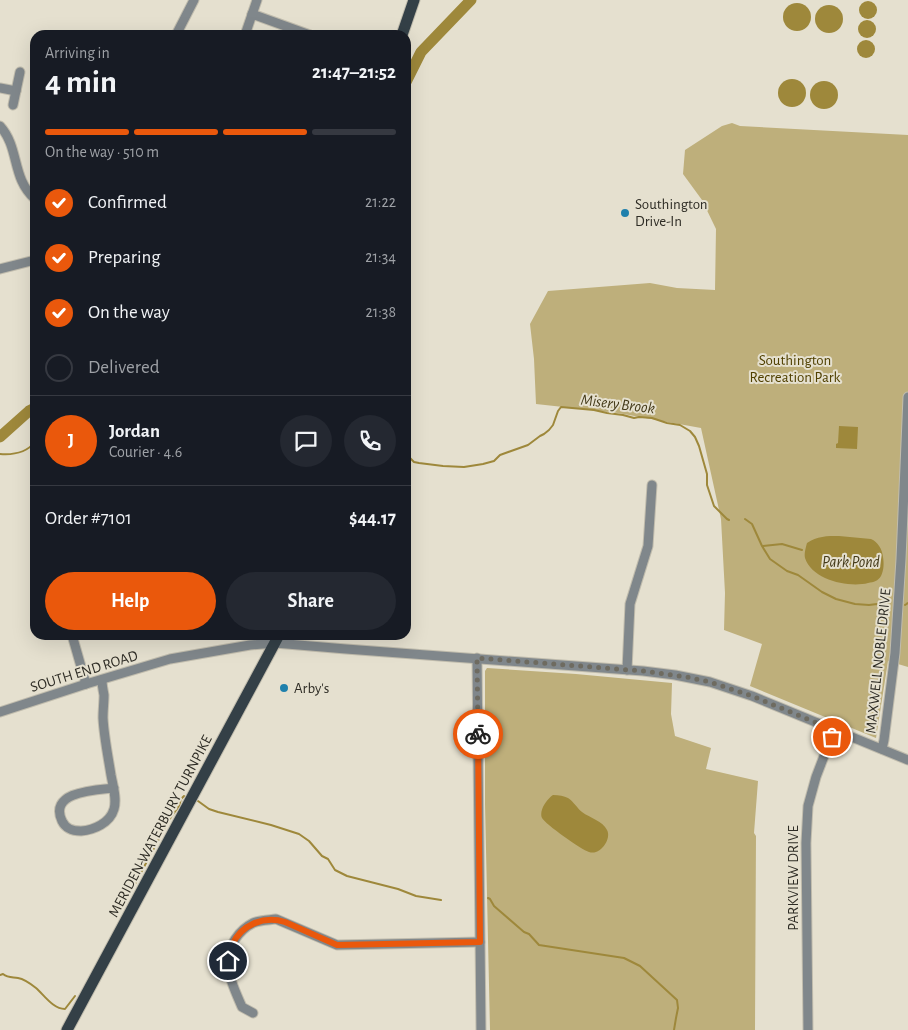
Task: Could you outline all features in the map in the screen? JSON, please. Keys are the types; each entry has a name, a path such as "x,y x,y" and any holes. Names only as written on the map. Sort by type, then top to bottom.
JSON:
{"main road":[{"path":"404,30 414,0"},
{"name":"MERIDEN-WATERBURY TURNPIKE","path":"67,1030 276,640"}],"street":[{"path":"179,30 194,0"},
{"path":"247,30 257,0"},
{"path":"252,14 296,30"},
{"path":"13,105 20,72"},
{"path":"0,88 16,91"},
{"path":"0,126 10,143 19,176 30,193"},
{"path":"0,269 30,261"},
{"name":"MAXWELL NOBLE DRIVE","path":"882,749 895,653 908,397"},
{"path":"627,670 630,604 648,546 652,485"},
{"path":"73,640 86,684"},
{"name":"SOUTH END ROAD","path":"0,712 170,659 272,640"},
{"name":"SOUTH END ROAD","path":"284,640 346,649 675,675 710,682 752,696 908,760"},
{"path":"477,658 481,1030"},
{"path":"102,680 104,694 103,717 114,788 114,808 106,822 97,827 85,831 67,828 61,817 61,807 65,799 71,795 83,792 114,788"},
{"name":"PARKVIEW DRIVE","path":"808,1030 806,843 808,806 814,782 834,730"},
{"path":"253,1013 242,1007 228,961 231,947 236,938 254,923 276,920 337,945 480,942"}],"green space":[{"name":"Southington Recreation Park","path":"732,123 740,126 908,135 908,480 906,521 908,522 908,667 888,661 876,738 750,686 762,644 724,630 725,593 721,519 701,428 618,413 536,404 530,324 548,291 650,283 677,288 715,290 716,229 702,200 683,174 685,150 722,126"},
{"path":"487,668 672,683 671,714 675,736 711,748 706,769 758,781 754,833 756,836 755,1030 490,1030 485,804 485,671"}],"water":[{"path":"868,1 874,4 877,10 874,16 868,19 862,16 859,10 862,4"},
{"path":"797,3 807,7 811,17 807,27 797,31 787,27 783,17 787,7"},
{"path":"829,5 839,9 843,19 839,29 829,33 819,29 815,19 819,9"},
{"path":"867,20 873,23 876,29 873,35 867,38 861,35 858,29 861,23"},
{"path":"866,40 872,43 875,49 872,55 866,58 860,55 857,49 860,43"},
{"path":"792,79 802,83 806,93 802,103 792,107 782,103 778,93 782,83"},
{"path":"824,81 834,85 838,95 834,105 824,109 814,105 810,95 814,85"},
{"path":"839,426 858,427 857,449 836,448"},
{"name":"Park Pond","path":"826,536 871,539 878,544 882,551 884,564 879,579 860,584 842,583 823,577 809,566 805,558 807,543"},
{"path":"553,795 568,798 582,812 605,827 608,838 601,849 593,853 585,850 542,818 543,808"}],"waterway":[{"path":"411,72 421,52 471,0"},
{"name":"Misery Brook","path":"411,459 414,462 464,467 494,461 500,455 528,445 549,430 561,407 594,410 634,418 652,418 680,425 690,431 695,437 707,474 707,485 714,506 729,520"},
{"path":"0,437 30,410"},
{"name":"Misery Brook","path":"0,454 19,452 30,446"},
{"name":"Misery Brook","path":"745,519 752,524 770,559 787,571 798,575 822,592 836,599 855,604 877,604 888,607"},
{"path":"763,546 782,544 802,550"},
{"path":"129,895 184,796"},
{"path":"198,801 209,809 218,812 299,834 309,841 322,856 328,859 335,870 347,876 398,889 416,896 441,900"},
{"path":"488,898 494,906 524,932 529,934 539,945 624,958 640,966 677,1000 678,1008 674,1030"},
{"path":"0,975 3,974 25,981 36,988 57,1007 65,1009 75,996"}],"way so far":[{"path":"478,734 477,658 643,671 710,682 752,696 834,730 832,737"}],"place":[{"name":"Southington Drive-In","path":"625,213"},
{"name":"Arby's","path":"284,688"}],"route":[{"path":"228,961 231,947 236,938 254,923 266,920 285,922 337,945 480,942 478,734"}]}
